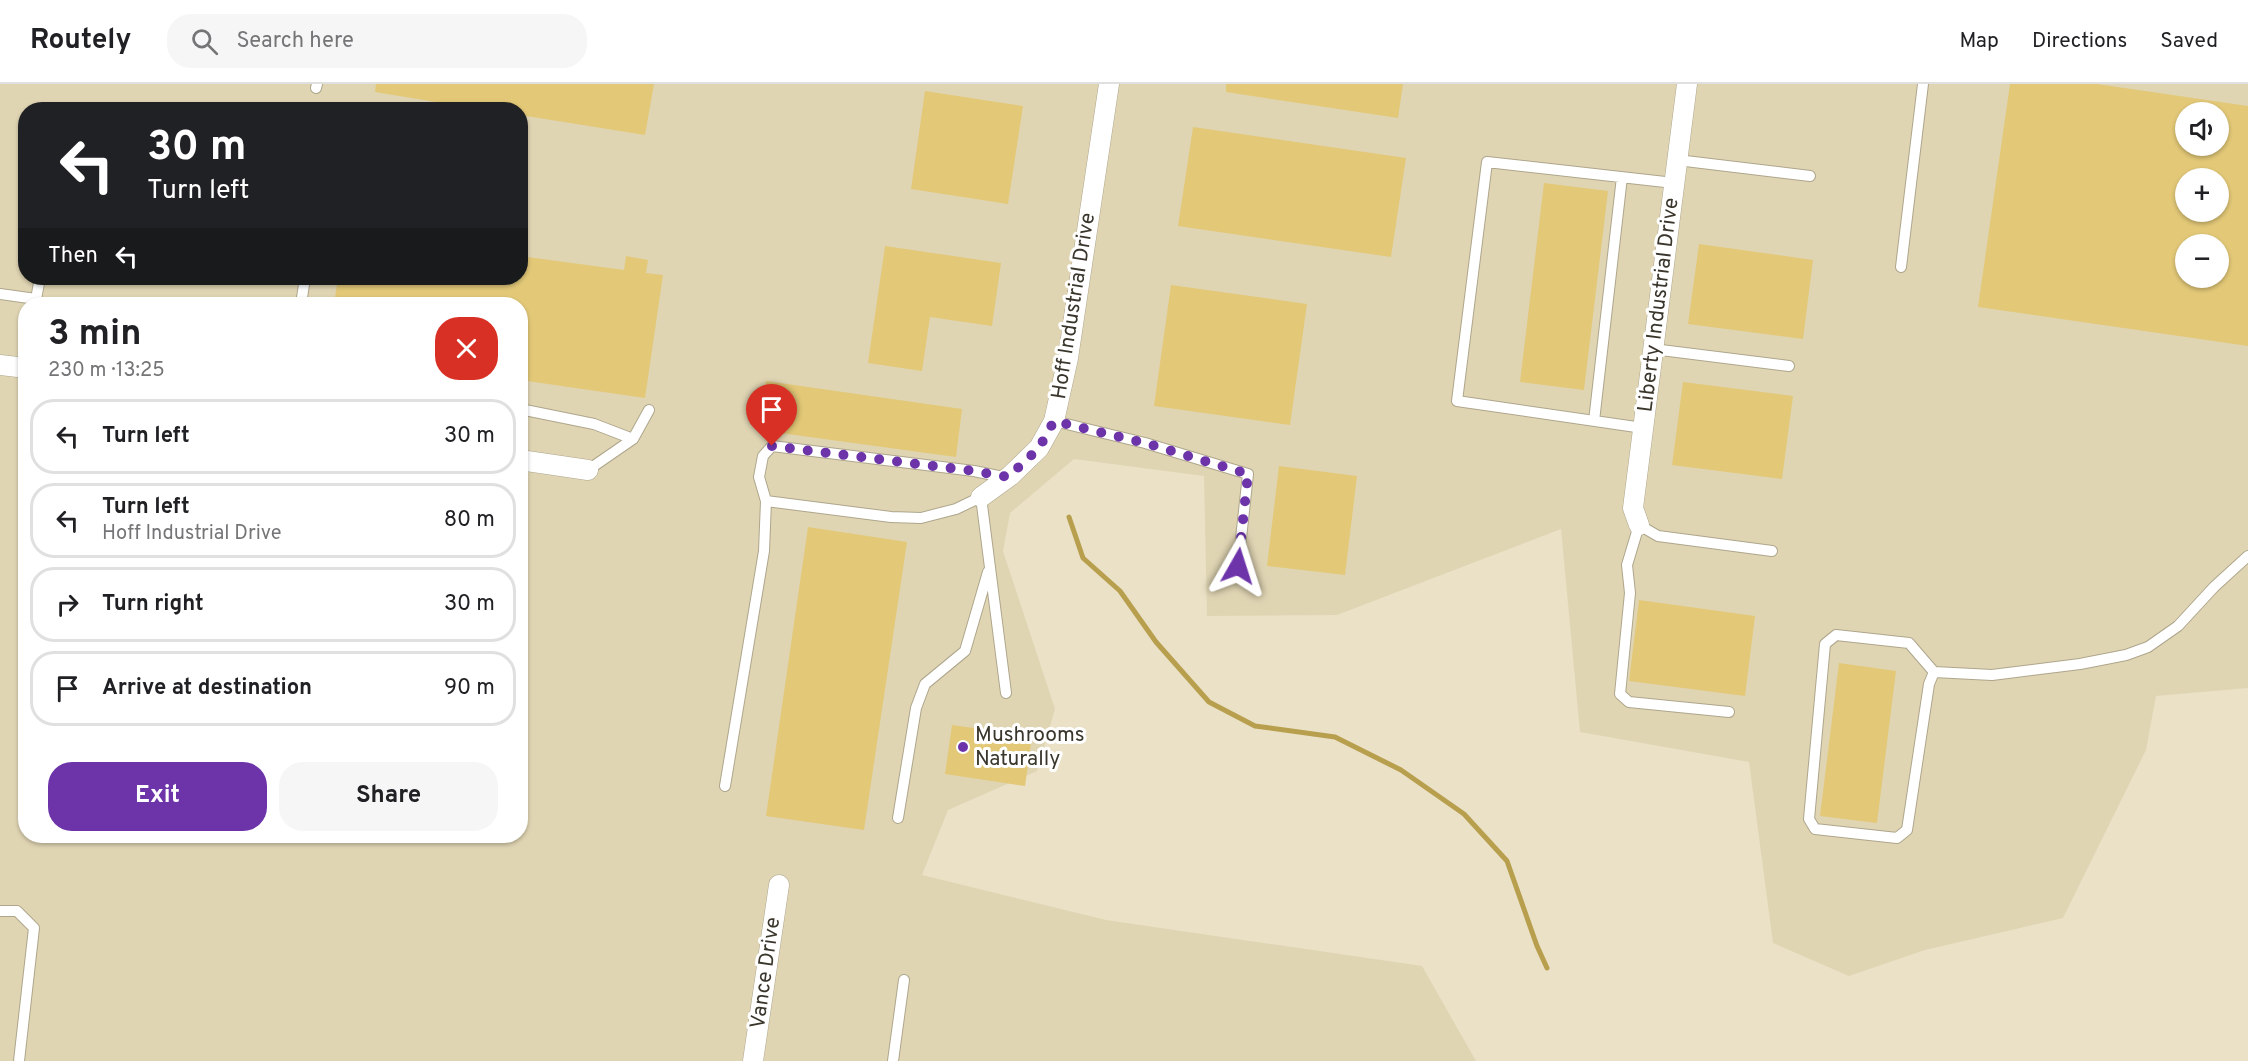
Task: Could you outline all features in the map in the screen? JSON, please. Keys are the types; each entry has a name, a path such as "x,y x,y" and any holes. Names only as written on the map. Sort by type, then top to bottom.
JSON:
{"street":[{"name":"Hoff Industrial Drive","path":"981,497 1008,477 1039,448 1054,421 1068,358 1108,84"},
{"name":"Liberty Industrial Drive","path":"1639,525 1633,508 1687,84"},
{"path":"0,365 18,367"},
{"path":"528,461 588,470"},
{"name":"Vance Drive","path":"753,1061 779,885"}],"lane":[{"path":"1901,267 1923,84"},
{"path":"1677,160 1810,176"},
{"path":"1643,428 1457,401 1487,162 1674,183"},
{"path":"1594,421 1622,177"},
{"path":"0,294 22,297"},
{"path":"1653,349 1789,366"},
{"path":"588,470 633,439 649,410"},
{"path":"528,411 594,424 633,439"},
{"path":"1054,421 1145,443 1248,474 1238,566"},
{"path":"726,786 764,551 766,501 759,477 763,456 772,446 1008,477"},
{"path":"766,501 891,517 921,518 956,509 981,497 1006,693"},
{"path":"1729,712 1629,702 1620,694 1629,602 1626,565 1639,525 1658,536 1772,551"},
{"path":"1934,672 1929,684 1907,830 1897,838 1815,829 1809,819 1825,644 1836,635 1909,643 1934,672 1992,675 2079,664 2126,655 2148,647 2178,626 2214,587 2248,556"},
{"path":"898,818 916,708 925,684 965,651 990,566"},
{"path":"0,911 17,911 34,928 19,1061"},
{"path":"892,1061 904,980"}],"shaded area":[{"path":"0,84 2248,84 2248,688 2156,696 2146,750 2063,918 1925,950 1849,976 1773,943 1749,762 1580,732 1561,529 1337,615 1207,616 1204,476 1074,459 1010,513 1003,551 1055,709 1037,771 948,810 922,875 1106,920 1422,966 1476,1061 0,1061"}],"building":[{"path":"376,84 654,84 645,135 528,116 528,102 436,102 375,92"},
{"path":"1226,84 1403,84 1398,118 1226,92"},
{"path":"2010,84 2097,84 2221,102 2175,102 2175,156 2229,156 2229,103 2248,106 2248,346 1978,307"},
{"path":"925,91 1023,106 1008,204 911,189"},
{"path":"1193,127 1406,158 1391,257 1178,226"},
{"path":"1544,183 1608,191 1584,390 1520,382"},
{"path":"1699,244 1813,260 1803,339 1688,324"},
{"path":"885,246 1001,263 992,326 930,317 922,371 868,363"},
{"path":"626,256 648,260 646,273 663,275 645,398 528,381 528,297 335,297 337,285 528,285 528,257 624,270"},
{"path":"1171,285 1307,304 1290,425 1154,406"},
{"path":"766,381 962,409 956,457 759,430"},
{"path":"1683,382 1793,396 1782,479 1672,465"},
{"path":"1279,466 1357,476 1345,575 1267,566"},
{"path":"808,527 907,542 864,830 766,816"},
{"path":"1639,600 1755,616 1745,696 1629,681"},
{"path":"1839,663 1896,671 1877,823 1820,816"},
{"path":"952,725 1032,736 1025,786 945,774"}],"waterway":[{"path":"1069,517 1083,558 1120,591 1156,642 1209,702 1255,726 1335,737 1401,770 1464,814 1507,861 1547,968"}],"place":[{"name":"Mushrooms Naturally","path":"963,747"}],"route":[{"path":"772,446 1008,477 1039,448 1054,421 1145,443 1248,474 1238,566"}]}
